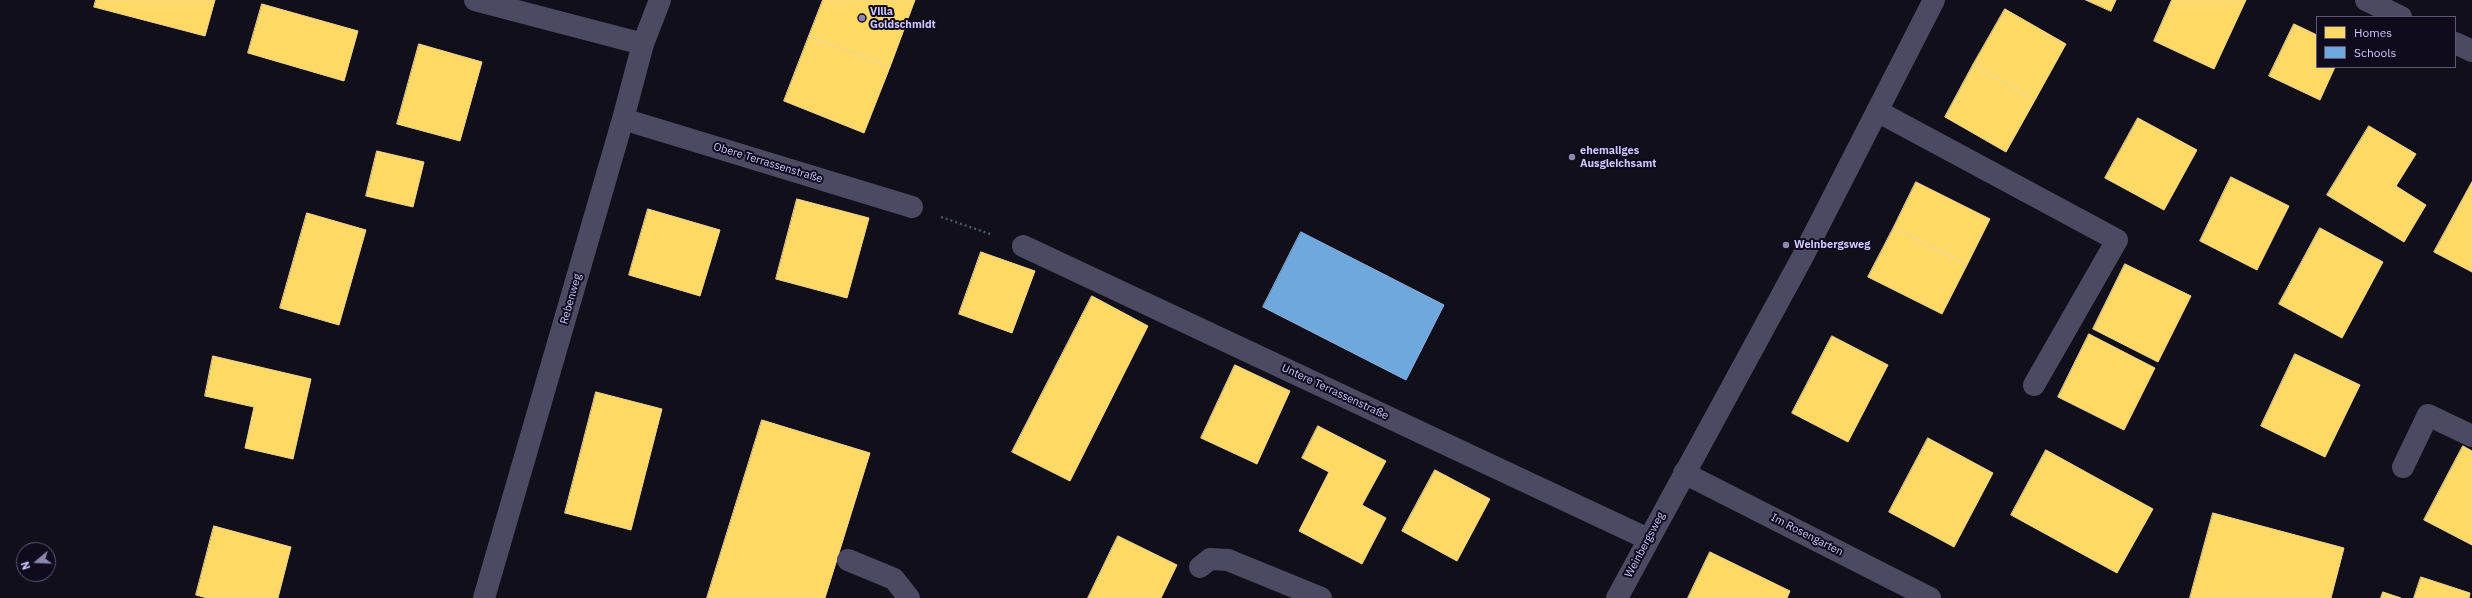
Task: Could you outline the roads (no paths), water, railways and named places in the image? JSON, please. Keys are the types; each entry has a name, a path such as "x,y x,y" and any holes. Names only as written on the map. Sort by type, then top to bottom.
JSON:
{"street":[{"path":"474,0 643,44"},
{"name":"Rebenweg","path":"484,598 623,119 643,44 660,0"},
{"name":"Weinbergsweg","path":"1616,598 1802,258 1934,0"},
{"path":"2366,0 2399,16"},
{"path":"2456,44 2472,52"},
{"path":"1877,111 2117,240 2034,385"},
{"name":"Obere Terrassenstraße","path":"623,119 912,207"},
{"name":"Untere Terrassenstraße","path":"1023,246 1648,539"},
{"path":"2402,467 2428,415 2472,436"},
{"name":"Im Rosengarten","path":"1684,473 1930,598"},
{"path":"1200,567 1210,559 1228,560 1321,598"},
{"path":"848,560 894,579 909,598"}],"place":[{"name":"Villa Goldschmidt","path":"862,18"},
{"name":"ehemaliges Ausgleichsamt","path":"1572,157"},
{"name":"Weinbergsweg","path":"1786,245"}]}
